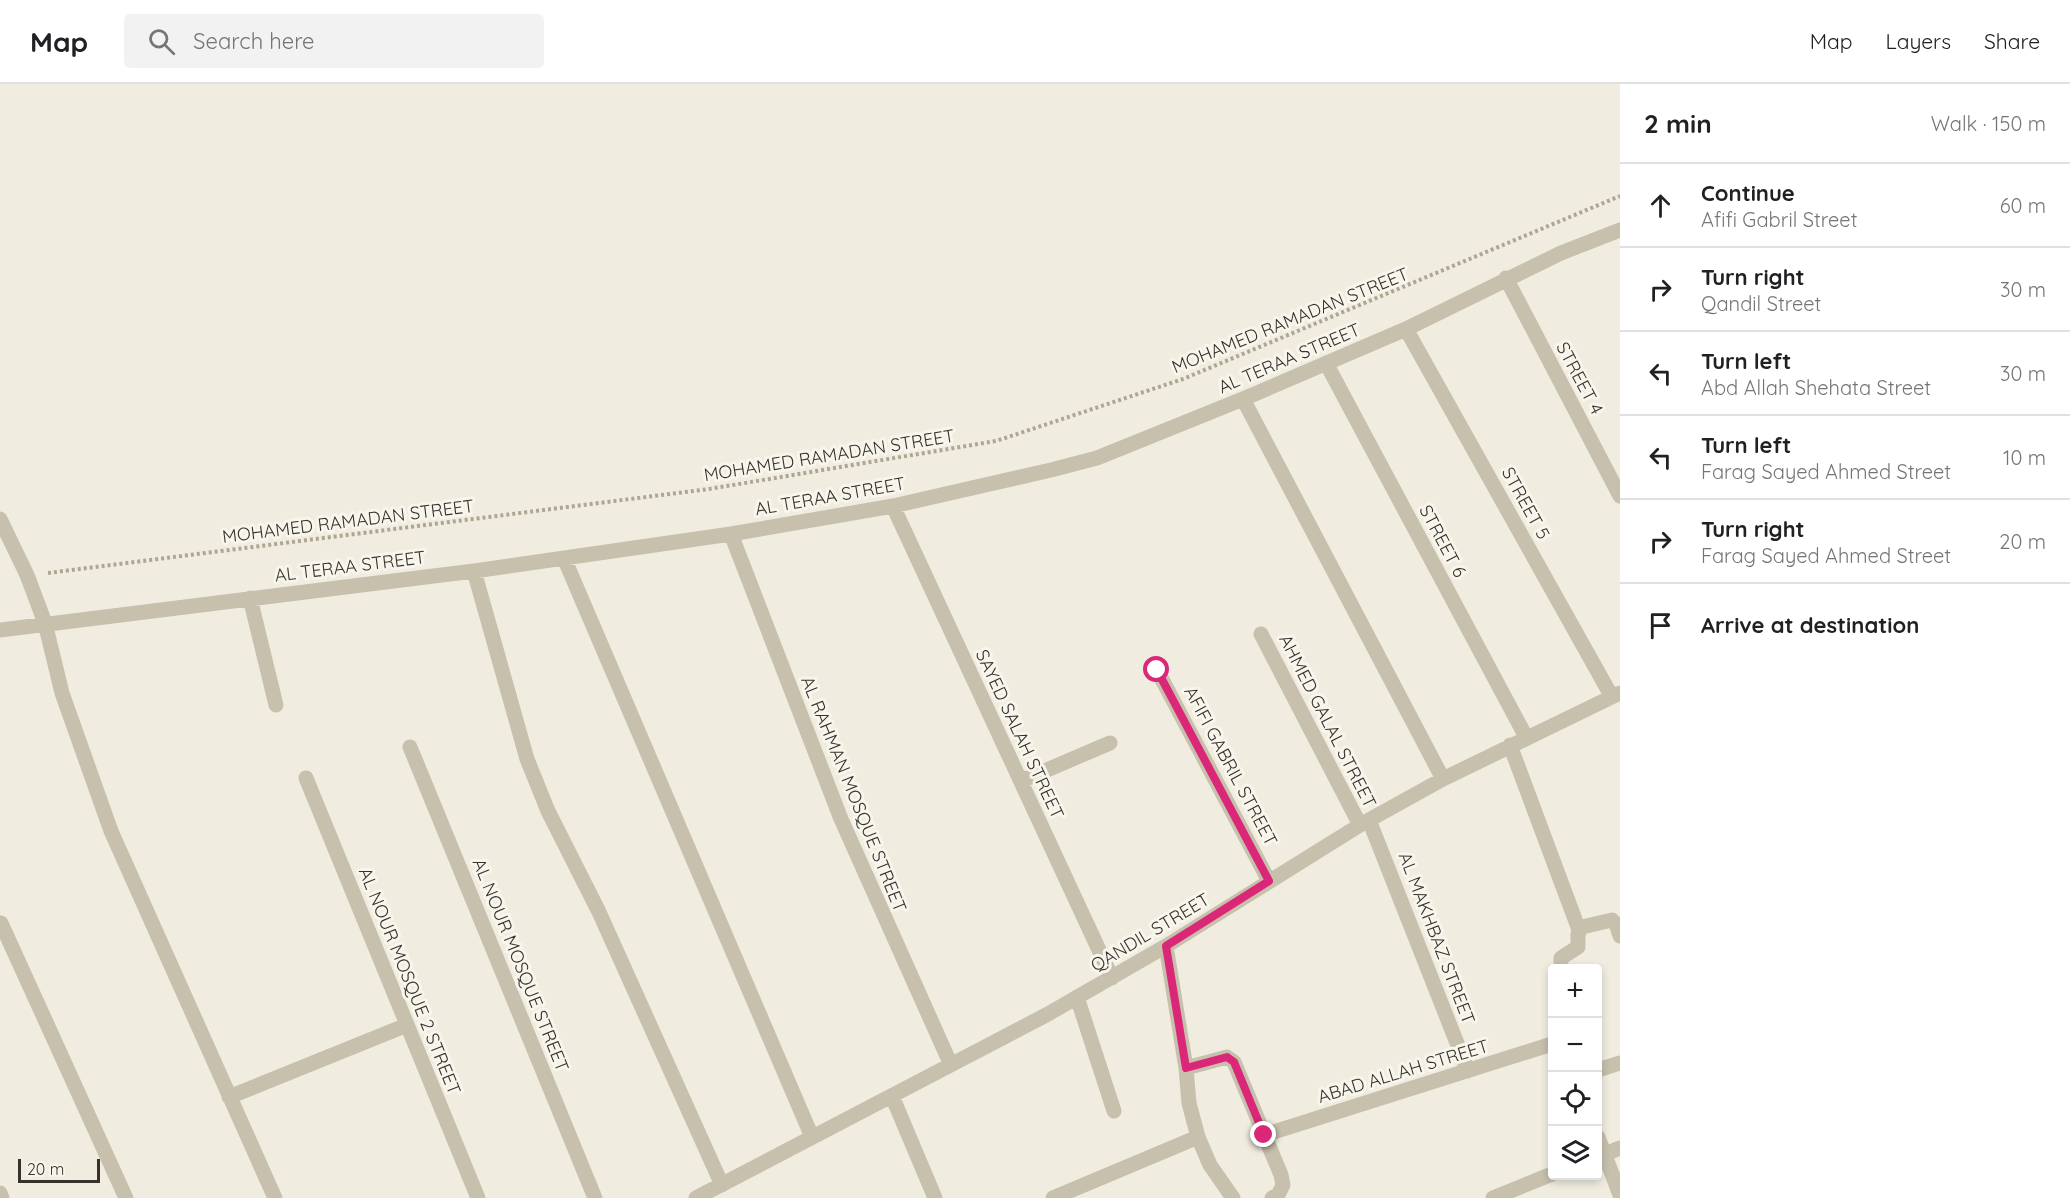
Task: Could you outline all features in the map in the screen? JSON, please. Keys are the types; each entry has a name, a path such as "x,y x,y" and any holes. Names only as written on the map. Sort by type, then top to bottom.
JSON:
{"street":[{"name":"AL TERAA STREET","path":"0,630 474,571 731,534 893,506 1097,458 1243,399 1406,329 1506,278 1619,232"},
{"name":"STREET 4","path":"1506,278 1620,496"},
{"name":"STREET 5","path":"1406,329 1616,695"},
{"name":"STREET 6","path":"1326,363 1526,737"},
{"path":"1243,399 1443,779"},
{"name":"SAYED SALAH STREET","path":"893,506 1112,978"},
{"path":"0,519 27,575 45,623 66,703 111,831 275,1198"},
{"name":"AL RAHMAN MOSQUE STREET","path":"731,534 841,819 951,1065"},
{"path":"564,558 812,1137"},
{"path":"474,571 527,759 548,811 599,912 722,1185"},
{"path":"250,598 276,705"},
{"name":"AHMED GALAL STREET","path":"1261,634 1365,823"},
{"name":"AFIFI GABRIL STREET","path":"1157,670 1269,881"},
{"name":"QANDIL STREET","path":"696,1198 1112,978 1365,823 1443,779 1616,695"},
{"path":"1021,781 1110,743"},
{"path":"1510,745 1579,930 1578,947 1561,958 1561,964"},
{"name":"AL NOUR MOSQUE STREET","path":"410,747 595,1198"},
{"name":"AL NOUR MOSQUE 2 STREET","path":"306,778 477,1198"},
{"name":"AL MAKHBAZ STREET","path":"1365,823 1468,1071"},
{"path":"1579,930 1612,920 1620,936"},
{"path":"1,923 126,1198"},
{"path":"1166,946 1186,1068 1189,1103 1198,1137 1210,1165 1233,1198"},
{"path":"1077,997 1114,1111"},
{"path":"229,1097 407,1025"},
{"name":"ABAD ALLAH STREET","path":"1264,1135 1548,1045"},
{"path":"1186,1068 1227,1057 1234,1062 1282,1185 1278,1195 1272,1198"},
{"path":"1602,1069 1620,1063"},
{"path":"892,1096 935,1198"},
{"path":"1053,1198 1198,1137"},
{"path":"1602,1155 1620,1148"},
{"path":"1602,1160 1620,1195"},
{"path":"1493,1198 1548,1176"},
{"path":"0,1193 2,1198"}],"path":[{"name":"MOHAMED RAMADAN STREET","path":"27,575 708,489 996,441 1183,379 1620,196"}],"route":[{"path":"1157,670 1269,881 1166,946 1186,1068 1227,1057 1231,1059 1237,1066 1264,1135"}]}
